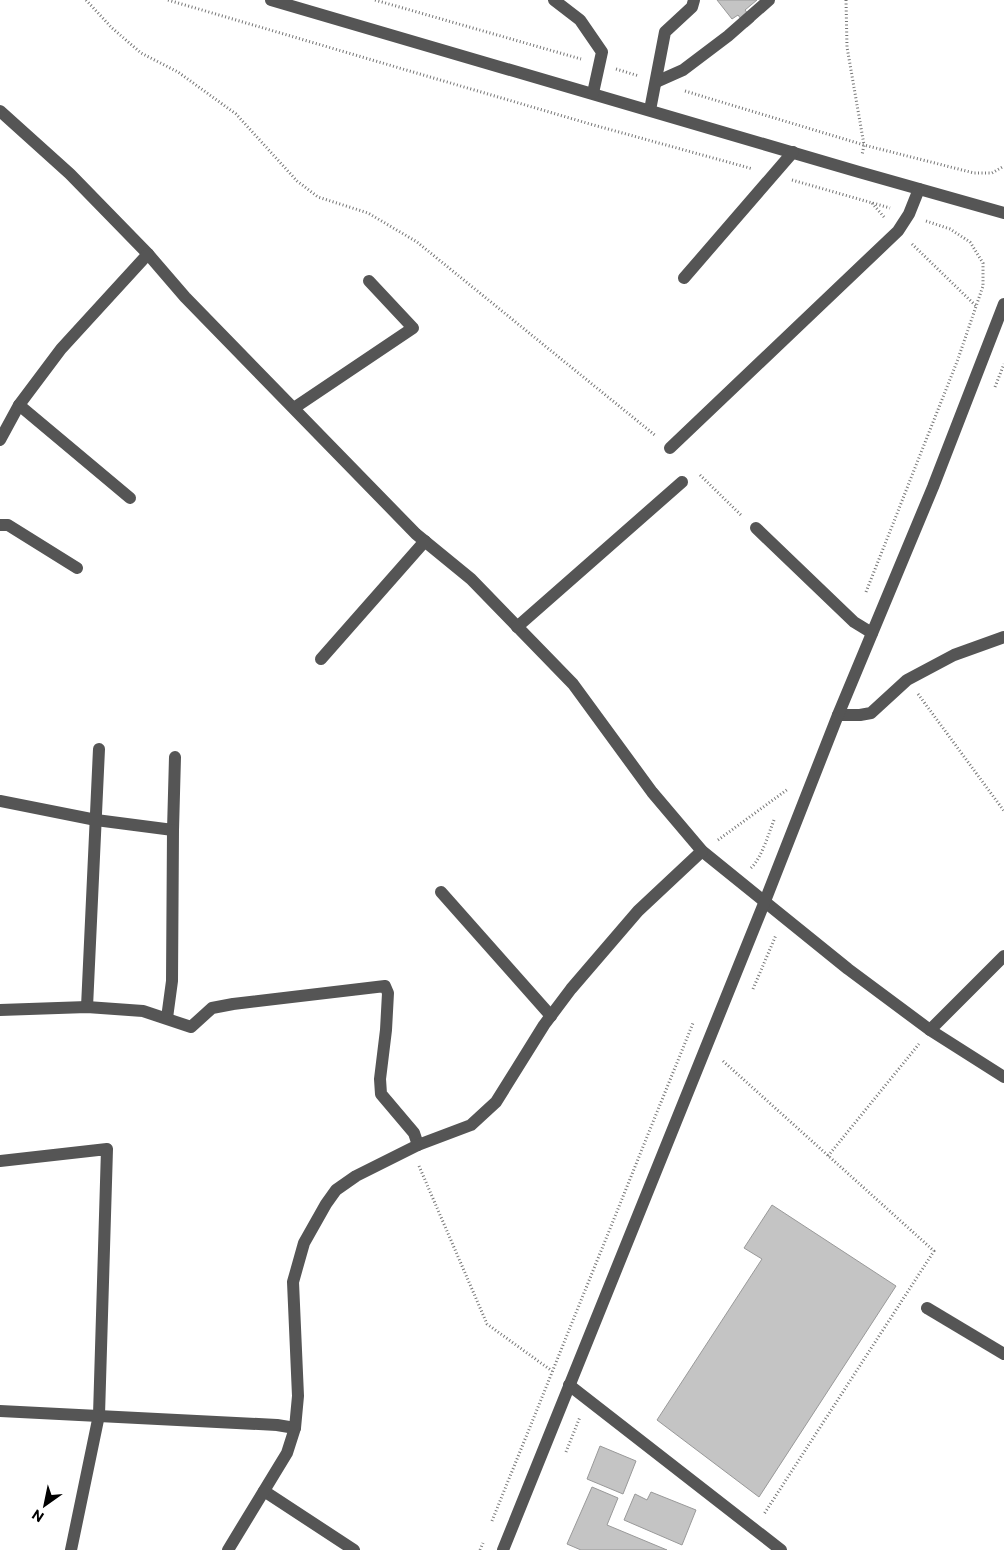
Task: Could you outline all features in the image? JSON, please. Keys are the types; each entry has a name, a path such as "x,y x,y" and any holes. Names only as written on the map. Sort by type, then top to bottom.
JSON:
{"street":[{"path":"271,0 1004,213"},
{"path":"554,0 580,20 602,52 593,94"},
{"path":"656,82 683,70 728,36 769,0"},
{"path":"650,110 666,32 693,3"},
{"path":"0,111 70,174 148,254 186,297 416,534 471,580 573,684 652,792 702,851 848,969 930,1030 1004,1077"},
{"path":"684,278 793,152"},
{"path":"670,448 898,231 909,214 919,189"},
{"path":"0,440 19,405 61,349 148,254"},
{"path":"294,408 413,328 369,281"},
{"path":"503,1550 765,901 838,715 1000,326 1004,304"},
{"path":"19,405 130,498"},
{"path":"517,627 682,482"},
{"path":"0,525 8,525 77,568"},
{"path":"756,528 848,617 872,633"},
{"path":"321,659 425,541"},
{"path":"838,715 860,715 871,712 907,680 954,656 1004,637"},
{"path":"87,1007 99,749"},
{"path":"168,1018 172,981 175,757"},
{"path":"0,801 96,820 173,830"},
{"path":"228,1550 287,1453 295,1428 298,1396 293,1282 304,1243 326,1204 336,1190 356,1176 415,1147 471,1125 496,1102 551,1016 571,989 638,911 702,851"},
{"path":"441,892 551,1016"},
{"path":"930,1030 1004,956"},
{"path":"0,1010 87,1007 143,1011 191,1027 212,1008 385,986 388,993 380,1079 381,1094 414,1133 415,1147"},
{"path":"0,1161 107,1149 99,1415 71,1550"},
{"path":"927,1308 1004,1354"},
{"path":"569,1385 782,1550"},
{"path":"0,1411 267,1424 295,1428"},
{"path":"264,1491 354,1550"}],"path":[{"path":"86,0 112,28 141,53 178,72 236,114 297,181 318,197 368,213 418,242 670,448"},
{"path":"168,0 590,124 871,202 950,229 970,242 983,263 983,286 958,359"},
{"path":"375,0 600,64 864,145 974,173 992,173 1004,166"},
{"path":"846,0 847,47 864,145 859,172"},
{"path":"871,202 898,231 976,306"},
{"path":"699,474 756,528"},
{"path":"907,680 1004,810"},
{"path":"702,851 792,786"},
{"path":"491,1522 694,1019"},
{"path":"828,1156 930,1030"},
{"path":"723,1061 934,1251 754,1529"},
{"path":"415,1147 487,1324 552,1371"},
{"path":"480,1550 484,1541"}],"building":[{"path":"717,0 757,0 745,10 754,21 747,27 738,15 732,19"},
{"path":"772,1205 896,1286 759,1497 657,1420 762,1259 744,1248"},
{"path":"600,1446 636,1461 623,1494 587,1479"},
{"path":"592,1487 618,1498 607,1525 667,1550 581,1550 567,1544"},
{"path":"651,1492 696,1510 682,1545 624,1520 635,1494 647,1500"}]}
